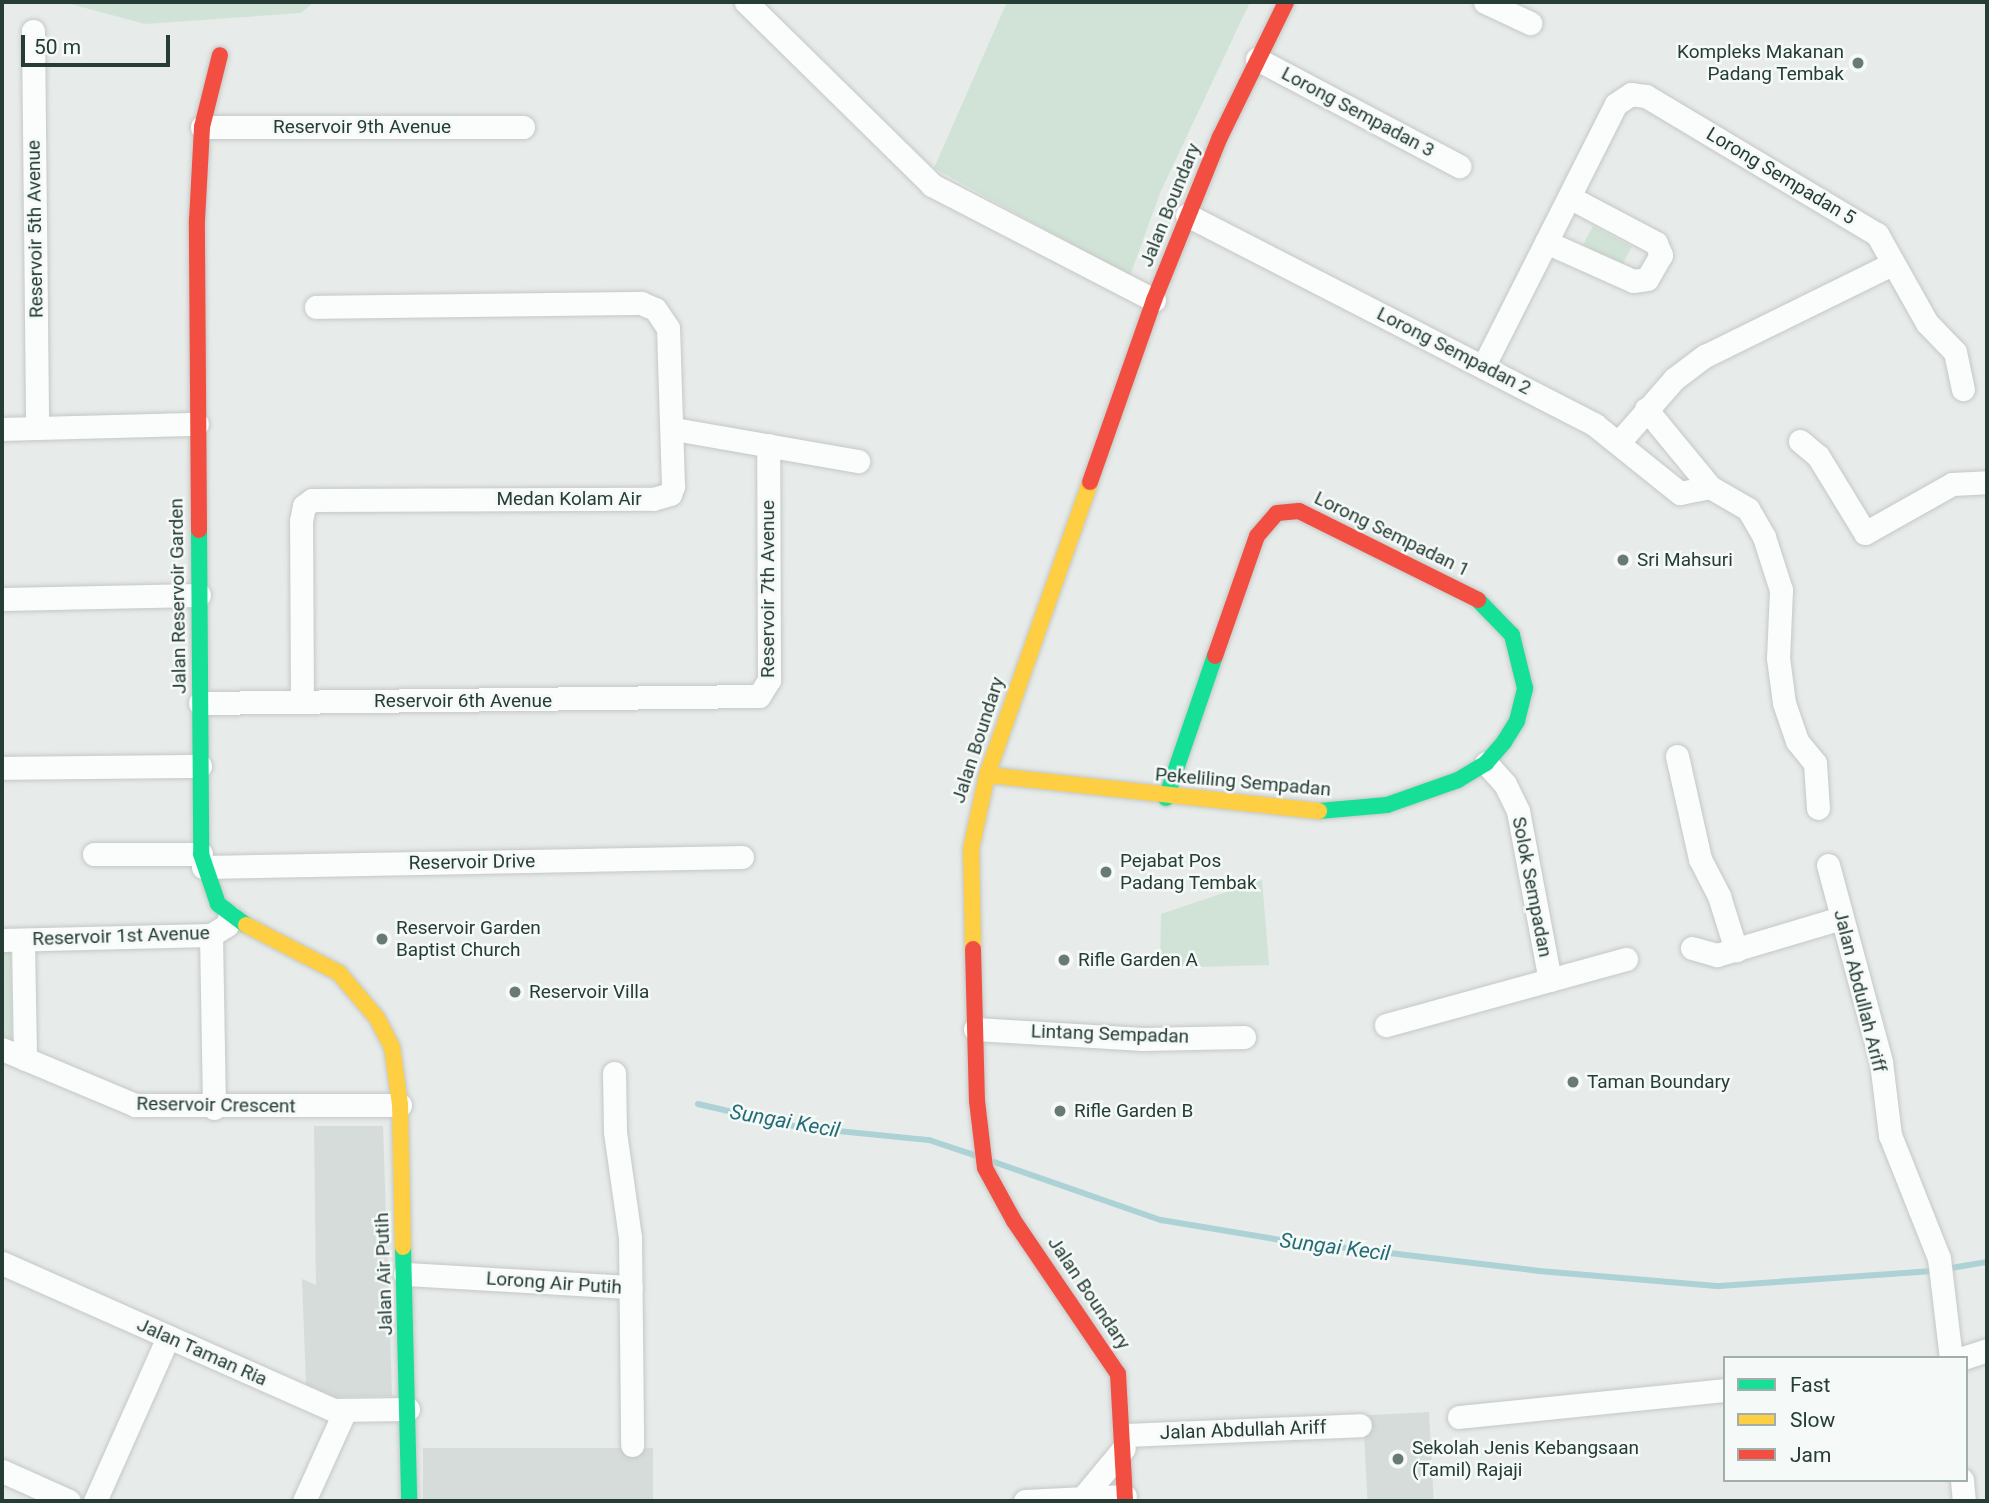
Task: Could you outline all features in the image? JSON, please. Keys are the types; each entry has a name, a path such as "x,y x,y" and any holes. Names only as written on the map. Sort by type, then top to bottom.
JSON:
{"street":[{"path":"746,2 932,185 1154,300"},
{"name":"Jalan Boundary","path":"1125,1498 1125,1441 1118,1374 1108,1354 1014,1221 985,1168 981,1147 975,1029 971,849 987,775 1154,300 1187,215 1257,59 1286,2"},
{"path":"1485,2 1530,23"},
{"name":"Reservoir 5th Avenue","path":"33,31 37,428"},
{"name":"Jalan Reservoir Garden","path":"220,55 202,127 197,424 202,860 218,904 230,916 339,973 377,1018 392,1046"},
{"name":"Lorong Sempadan 3","path":"1257,59 1459,166"},
{"name":"Lorong Sempadan 5","path":"1484,365 1616,104 1631,94 1646,96 1877,234 1927,323 1955,352 1963,389"},
{"name":"Reservoir 9th Avenue","path":"202,127 523,127"},
{"path":"1546,242 1633,281 1647,279 1661,255 1656,243 1569,197"},
{"name":"Lorong Sempadan 2","path":"1187,215 1484,365 1620,441 1680,493 1710,486"},
{"path":"1620,441 1646,409 1705,356 1892,264"},
{"name":"Medan Kolam Air","path":"302,702 304,506 326,497 653,499 670,494 673,486 674,429 668,327 663,316 641,303 316,307"},
{"path":"1646,409 1710,486 1740,502 1764,537 1781,590 1778,658 1784,703 1797,741 1818,771 1818,808"},
{"path":"2,429 197,424"},
{"path":"674,429 858,461"},
{"path":"1800,440 1818,456 1866,533 1952,484 1987,482"},
{"name":"Reservoir 7th Avenue","path":"727,699 759,696 768,687 768,446"},
{"name":"Lorong Sempadan 1","path":"1166,798 1257,536 1270,517 1288,510 1399,558 1490,607 1504,620 1520,654 1523,705 1486,763"},
{"path":"2,599 199,595"},
{"name":"Reservoir 6th Avenue","path":"200,703 727,699"},
{"path":"1677,756 1700,859 1719,896 1736,950"},
{"name":"Pekeliling Sempadan","path":"987,775 1257,808 1361,810 1421,796 1486,763"},
{"name":"Solok Sempadan","path":"1486,763 1506,784 1518,811 1550,980"},
{"path":"2,768 200,766"},
{"name":"Reservoir Drive","path":"94,854 202,860 742,857"},
{"name":"Jalan Abdullah Ariff","path":"1828,865 1881,1062 1896,1155 1941,1268 1951,1356"},
{"name":"Reservoir 1st Avenue","path":"12,940 211,935 227,925 230,916"},
{"path":"1692,948 1709,955 1736,950 1841,918"},
{"path":"211,935 214,1108"},
{"path":"12,940 25,1059"},
{"path":"1386,1025 1626,959"},
{"name":"Lintang Sempadan","path":"975,1029 1143,1039 1244,1037"},
{"name":"Jalan Air Putih","path":"392,1046 400,1105 409,1501"},
{"name":"Reservoir Crescent","path":"2,1049 115,1100 160,1108 400,1105"},
{"path":"614,1073 631,1287"},
{"name":"Jalan Taman Ria","path":"2,1263 344,1413 408,1409"},
{"name":"Lorong Air Putih","path":"405,1275 631,1287 632,1444"},
{"path":"94,1501 168,1337"},
{"path":"1968,1356 1987,1350"},
{"path":"1459,1416 1723,1390"},
{"path":"304,1501 344,1413"},
{"name":"Jalan Abdullah Ariff","path":"1125,1441 1360,1425"},
{"path":"1084,1496 1125,1441"},
{"path":"2,1471 69,1501"},
{"path":"1962,1482 1964,1501"},
{"path":"1024,1501 1084,1496 1125,1498"}],"shaded area":[{"path":"314,1126 383,1126 392,1396 334,1397 306,1384 302,1279 316,1285"},
{"name":"Sekolah Jenis Kebangsaan (Tamil) Rajaji","path":"1429,1412 1434,1501 1368,1501 1363,1415"},
{"path":"423,1448 653,1448 653,1501 423,1501"}],"green space":[{"path":"63,2 314,2 301,13 145,24"},
{"path":"1007,2 1250,2 1160,193 1130,276 934,168"},
{"path":"1593,226 1632,247 1622,265 1583,245"},
{"path":"1262,880 1269,965 1160,968 1161,914"},
{"path":"2,949 11,949 12,1041 2,1036"}],"waterway":[{"name":"Sungai Kecil","path":"698,1104 798,1127 929,1140 974,1155"},
{"name":"Sungai Kecil","path":"994,1162 1161,1220 1280,1240 1539,1271 1719,1286 1935,1271"},
{"name":"Sungai Kecil","path":"1945,1269 1987,1262"}],"traffic: fast":[{"path":"199,530 201,854 218,904 246,925"},
{"path":"1319,811 1387,805 1458,780 1486,763 1504,742 1517,721 1525,688 1512,635 1478,600"},
{"path":"1166,798 1215,656"},
{"path":"403,1247 409,1501"}],"traffic: slow":[{"path":"973,949 971,849 987,775 1090,482"},
{"path":"987,775 1319,811"},
{"path":"246,925 339,973 377,1018 392,1047 400,1105 403,1247"}],"traffic: jam":[{"path":"1090,482 1154,300 1220,137 1286,2"},
{"path":"199,530 197,220 202,127 220,55"},
{"path":"1215,656 1257,536 1277,513 1299,511 1478,600"},
{"path":"973,949 977,1101 985,1168 1014,1221 1118,1374 1125,1501"}],"place":[{"name":"Kompleks Makanan Padang Tembak","path":"1858,63"},
{"name":"Sri Mahsuri","path":"1623,560"},
{"name":"Pejabat Pos Padang Tembak","path":"1106,872"},
{"name":"Reservoir Garden Baptist Church","path":"382,939"},
{"name":"Rifle Garden A","path":"1064,960"},
{"name":"Reservoir Villa","path":"515,992"},
{"name":"Taman Boundary","path":"1573,1082"},
{"name":"Rifle Garden B","path":"1060,1111"},
{"name":"Sekolah Jenis Kebangsaan (Tamil) Rajaji","path":"1398,1459"}]}
